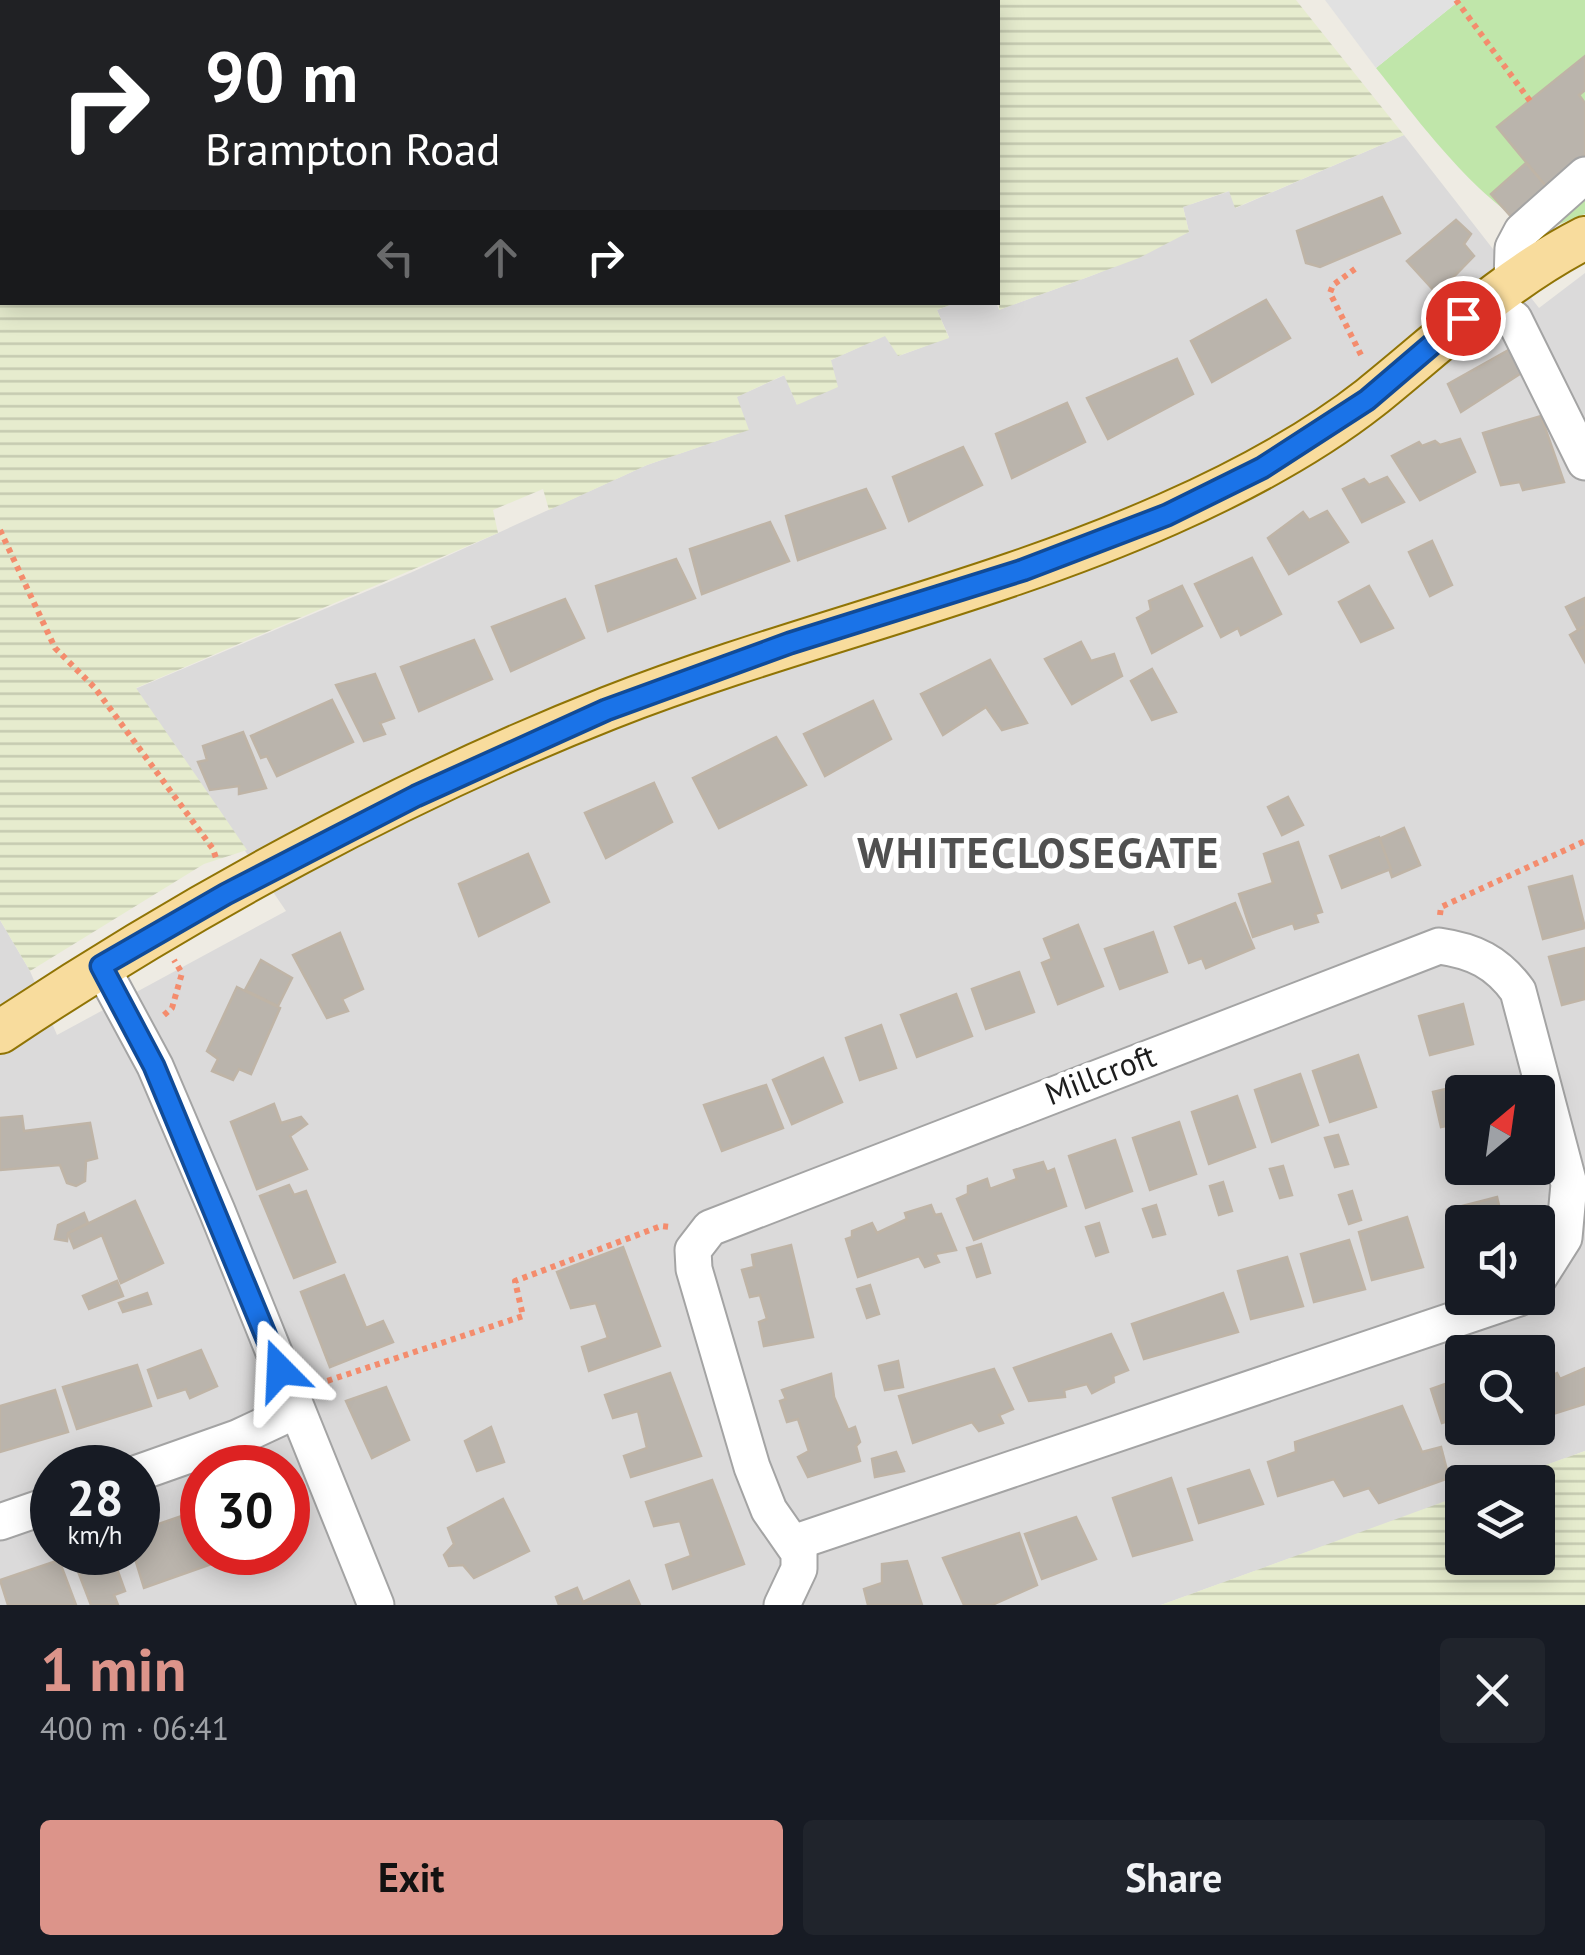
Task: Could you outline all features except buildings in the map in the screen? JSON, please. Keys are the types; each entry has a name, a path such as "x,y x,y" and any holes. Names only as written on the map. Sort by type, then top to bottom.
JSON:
{"main road":[{"path":"0,1032 101,966 226,894 416,796 606,710 790,643 1023,570 1167,515 1262,468 1367,400 1499,290 1585,238"}],"street":[{"path":"1585,174 1522,232 1499,290 1585,462"},
{"path":"1439,946 1481,956 1503,970 1518,991 1569,1184 1564,1238 1555,1252"},
{"name":"Millcroft","path":"700,1236 881,1159 1439,946"},
{"path":"101,966 139,1034 218,1211 376,1605"},
{"path":"700,1236 694,1250 694,1268 752,1467 769,1510 796,1542 800,1569 782,1605"},
{"path":"796,1542 1469,1315"},
{"path":"160,1466 237,1438 292,1402"},
{"path":"0,1522 30,1512"}],"path":[{"path":"1456,0 1530,100"},
{"path":"1354,269 1333,285 1330,294 1364,360 1367,400"},
{"path":"0,530 56,648 95,688 213,849 226,894"},
{"path":"1439,946 1441,906 1585,842"},
{"path":"139,1034 172,1008 182,973 159,932"},
{"path":"292,1402 524,1316 515,1281 661,1226 700,1236"}],"shaded area":[{"path":"1325,0 1460,0 1376,68"},
{"path":"1404,135 1539,308 1585,273 1585,1451 1546,1465 1445,1465 1445,1502 1161,1605 0,1605 0,920 30,971 57,1035 286,911 135,689 410,573 647,465 748,430 736,397 785,375 797,405 831,360 886,335 899,356 949,337 937,310 950,305 997,305 999,310 1096,274 1189,232 1183,207 1230,191 1236,208"}],"green space":[{"path":"1000,0 1296,0 1404,135 1235,208 1229,191 1183,207 1189,232 1139,258 999,310"},
{"path":"1460,0 1585,0 1585,214 1542,231 1497,204 1452,160 1376,68"},
{"path":"0,305 950,305 937,310 949,338 898,356 885,336 831,360 838,387 797,405 784,375 737,397 749,430 647,465 549,510 543,489 493,510 498,533 136,688 247,850 204,864 30,971 0,920"},
{"path":"1585,1451 1585,1605 1161,1605 1445,1501 1445,1575 1555,1575 1555,1465 1546,1465"}],"district":[{"name":"WHITECLOSEGATE","path":"1039,852"}],"route":[{"path":"280,1370 218,1211 154,1066 120,995 101,966 226,894 416,796 606,710 790,643 1023,570 1167,515 1262,468 1367,400 1463,318"}]}
